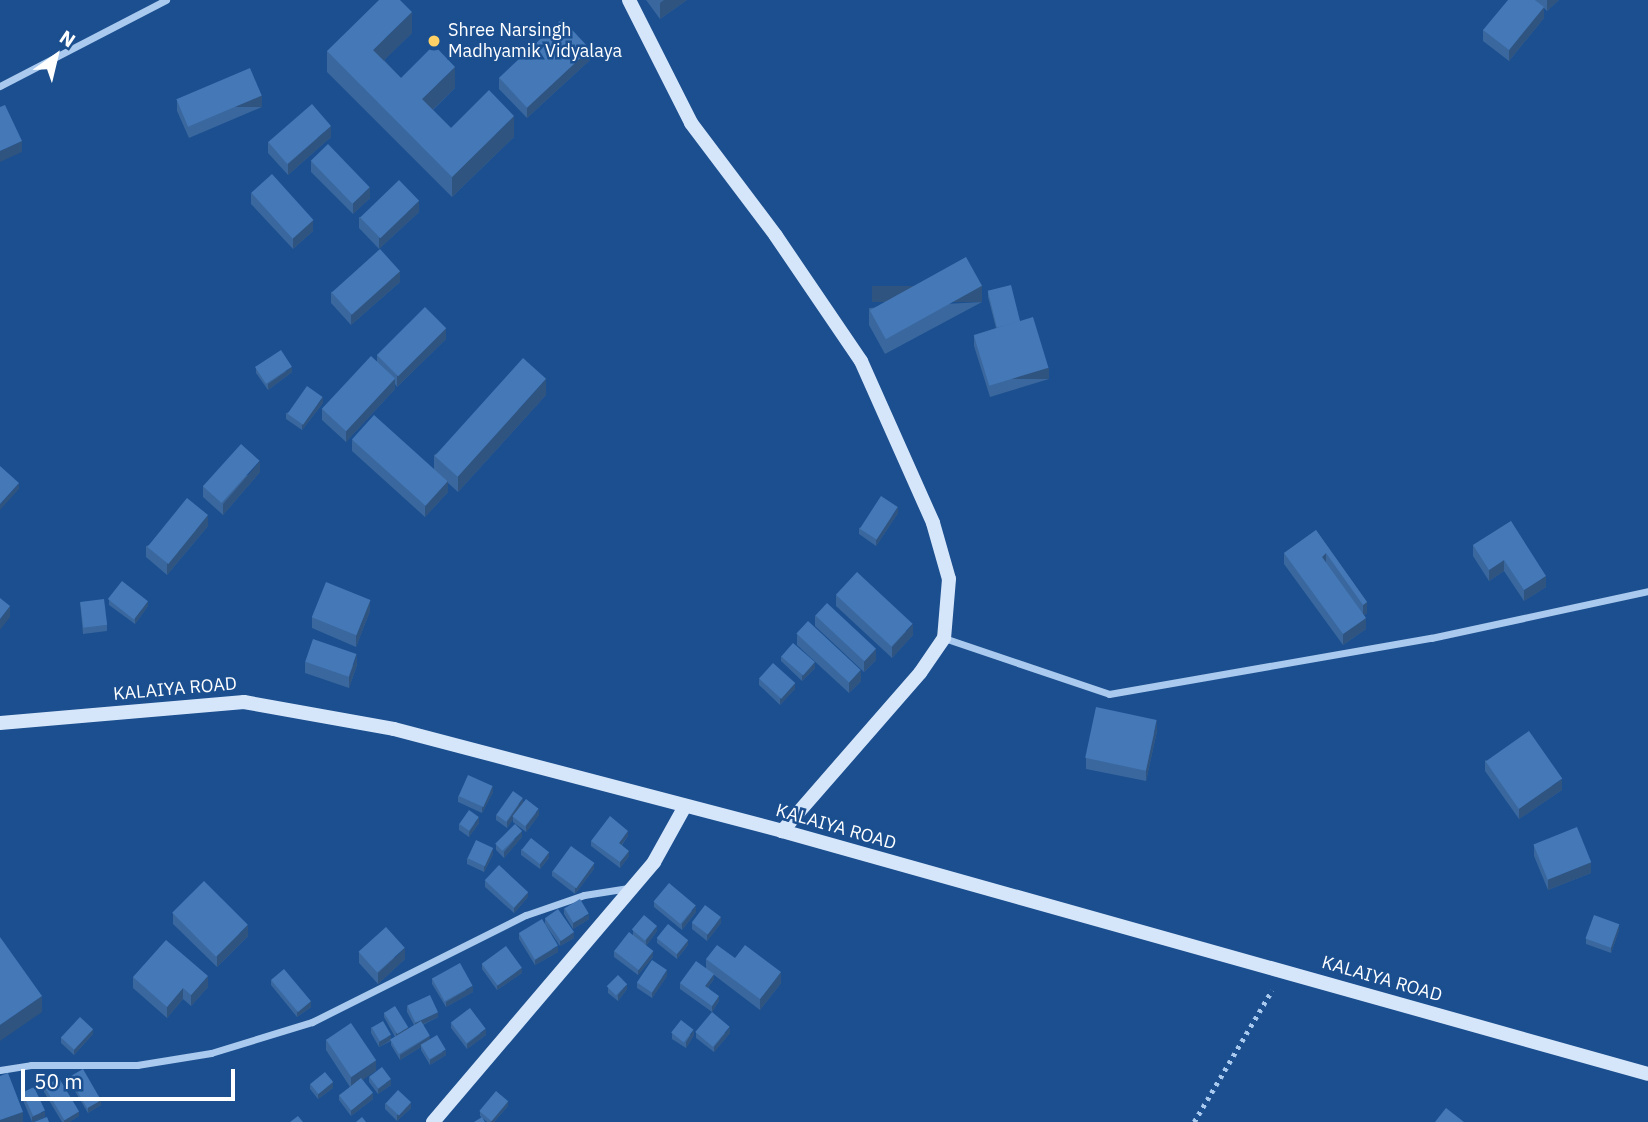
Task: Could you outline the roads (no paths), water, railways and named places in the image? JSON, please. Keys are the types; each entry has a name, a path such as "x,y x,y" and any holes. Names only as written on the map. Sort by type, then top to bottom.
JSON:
{"main road":[{"path":"629,0 691,123 776,236 861,361 933,523 949,579 944,638 920,673 782,831"},
{"name":"KALAIYA ROAD","path":"0,723 244,702 394,729 782,831 1648,1074"},
{"path":"433,1122 654,862 685,806"}],"street":[{"path":"0,86 166,0"},
{"path":"944,638 1109,694 1431,638 1648,591"},
{"path":"0,1070 31,1065 137,1065 211,1053 312,1022 526,915 584,895 632,887"}],"place":[{"name":"Shree Narsingh Madhyamik Vidyalaya","path":"434,41"}]}
